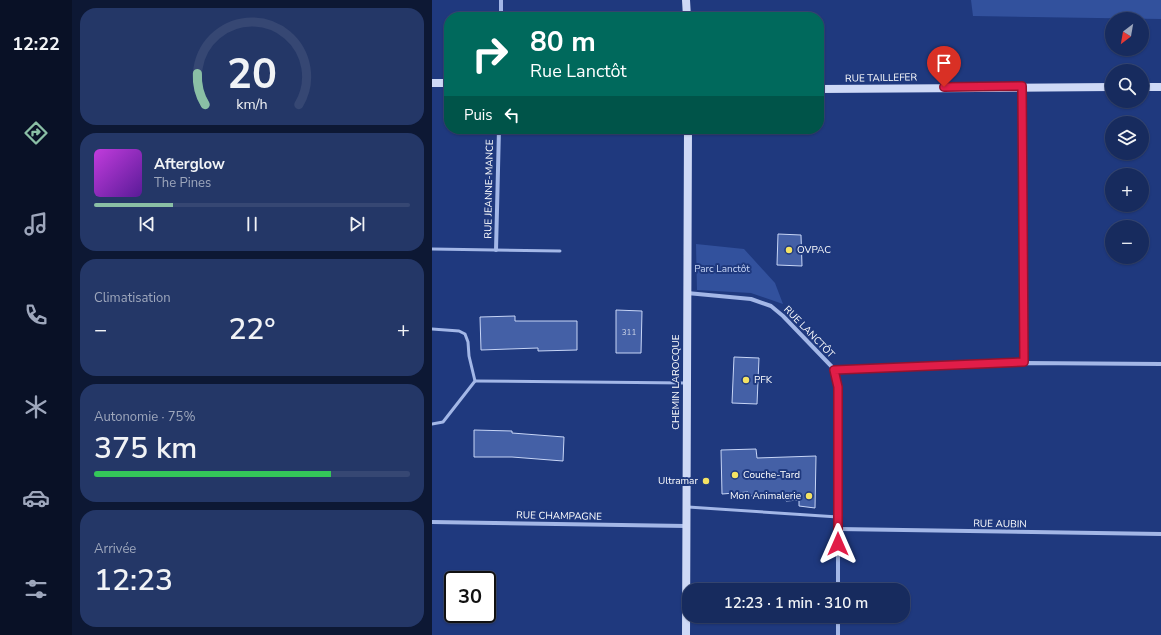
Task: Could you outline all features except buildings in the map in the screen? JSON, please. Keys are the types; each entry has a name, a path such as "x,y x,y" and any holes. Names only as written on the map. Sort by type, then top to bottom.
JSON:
{"main road":[{"path":"686,0 686,12"},
{"path":"432,83 444,83"},
{"name":"RUE TAILLEFER","path":"824,89 1022,86 1105,87"},
{"path":"1149,87 1161,87"},
{"name":"CHEMIN LAROCQUE","path":"686,635 688,134"}],"street":[{"path":"501,0 501,12"},
{"path":"1022,86 1024,362"},
{"name":"RUE JEANNE-MANCE","path":"496,250 499,134"},
{"name":"RUE LANCTÔT","path":"687,293 751,299 771,306 783,316 834,370 1024,362 1161,364"},
{"path":"834,370 838,387 838,583"},
{"name":"RUE CHAMPAGNE","path":"432,522 686,526"},
{"name":"RUE AUBIN","path":"838,529 1161,534"},
{"path":"838,623 838,635"}],"lane":[{"path":"432,249 560,251"},
{"path":"432,329 459,331 465,334 468,342 469,356 475,381"},
{"path":"475,381 686,383"},
{"path":"432,424 443,422 475,381"},
{"path":"686,507 838,517"}],"green space":[{"path":"971,0 1161,0 1161,19 1149,19 1149,12 1105,12 1105,18 973,16"},
{"name":"Parc Lanctôt","path":"696,244 744,249 775,283 783,304 751,293 697,290"}],"place":[{"name":"OVPAC","path":"789,250"},
{"name":"PFK","path":"746,380"},
{"name":"Couche-Tard","path":"735,475"},
{"name":"Ultramar","path":"706,481"},
{"name":"Mon Animalerie","path":"809,496"}],"route":[{"path":"838,544 838,387 834,370 1024,362 1022,86 944,87"}]}
